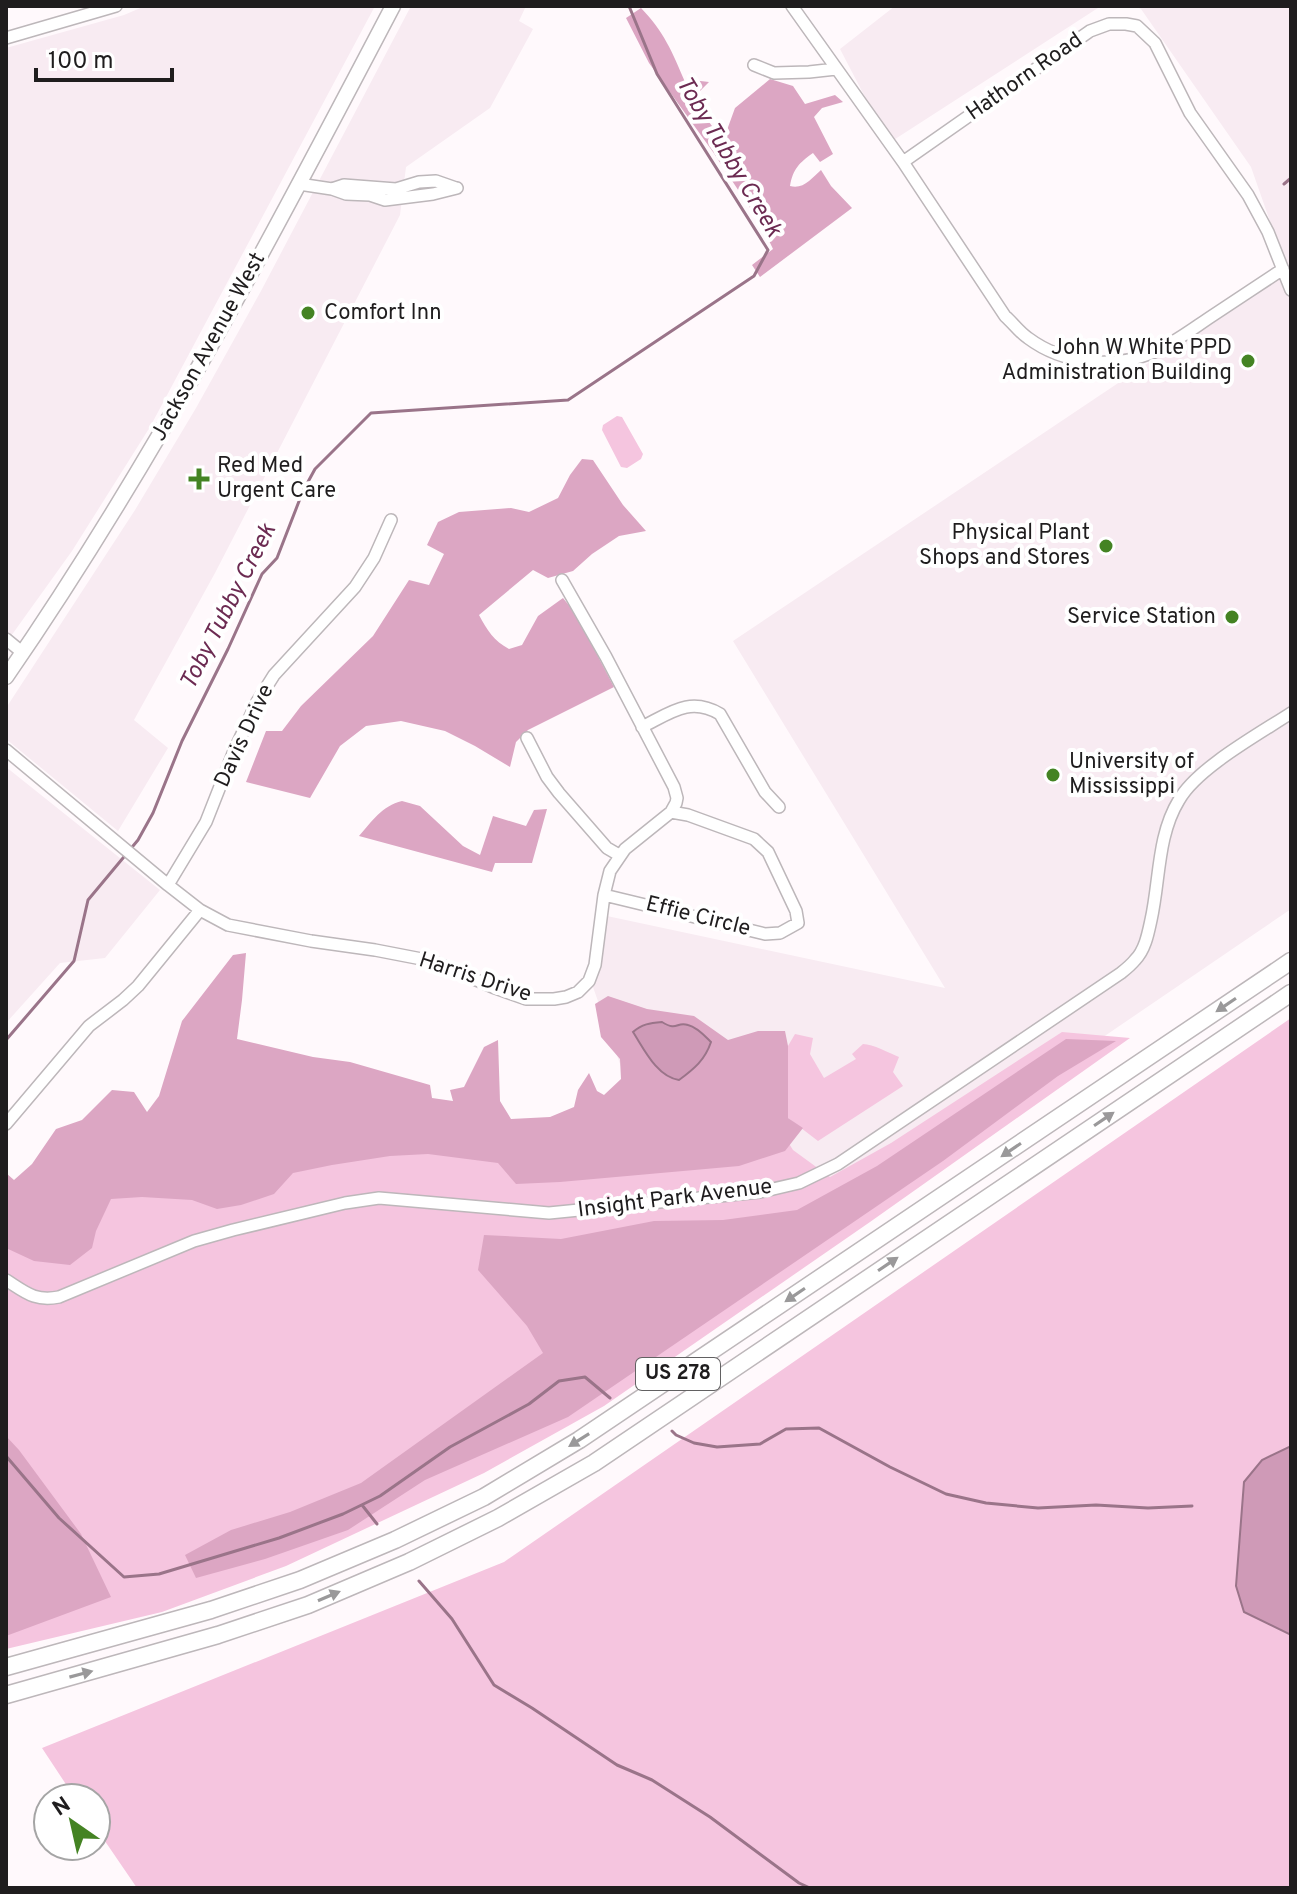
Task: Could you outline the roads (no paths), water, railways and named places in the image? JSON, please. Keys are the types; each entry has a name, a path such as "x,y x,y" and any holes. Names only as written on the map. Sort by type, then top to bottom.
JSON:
{"highway":[{"name":"US 278","path":"6,1667 197,1614 300,1580 395,1540 484,1497 592,1431 1291,961"},
{"name":"US 278","path":"6,1695 204,1639 308,1605 409,1562 498,1518 594,1463 1291,993"}],"main road":[{"name":"Jackson Avenue West","path":"6,677 156,443 393,6"}],"street":[{"path":"6,38 116,6"},
{"path":"792,6 903,162 1005,316 1026,337 1051,351 1073,359 1101,363 1152,353 1179,339 1283,269"},
{"name":"Hathorn Road","path":"903,162 1090,31 1109,24 1137,26 1155,43 1190,113 1248,195 1268,232 1291,290"},
{"path":"754,65 774,73 836,69"},
{"path":"299,184 385,200 457,188 436,181 396,189 344,185 332,189"},
{"name":"Davis Drive","path":"168,885 206,822 257,702 274,675 355,587 374,558 391,520"},
{"path":"562,580 677,794 671,812"},
{"path":"6,639 23,653"},
{"path":"642,727 682,707 696,705 710,708 720,714 765,792 779,807"},
{"name":"Insight Park Avenue","path":"6,1280 30,1295 46,1300 98,1282 194,1241 345,1203 379,1198 549,1213 760,1192 799,1183 838,1164 1136,960 1143,949 1153,911 1167,826 1180,797 1208,769 1291,713"},
{"path":"527,738 559,793 607,848 619,855"},
{"name":"Harris Drive","path":"6,750 168,885 200,910 228,925 432,961 526,999 566,997 578,992 593,975 610,871 619,855 671,812"},
{"name":"Effie Circle","path":"604,895 765,934 780,933 798,923 796,911 768,852 754,839 688,815 671,812"},
{"path":"6,1124 89,1026 138,986 200,910"}],"waterway":[{"name":"Toby Tubby Creek","path":"6,1040 74,961 88,900 138,840 153,813 182,741 262,574 277,558 315,469 371,413 568,400 754,276 768,250 657,74 629,6"},
{"path":"1284,184 1291,178"},
{"path":"6,1456 59,1518 124,1577 159,1574 279,1538 343,1514 380,1496 450,1447 529,1404 559,1381 585,1377 610,1398"},
{"path":"672,1431 694,1443 717,1447 760,1444 786,1429 819,1428 946,1494 986,1503 1038,1508 1192,1506"},
{"path":"362,1505 377,1524"},
{"path":"419,1581 452,1619 494,1685 617,1765 652,1780 710,1817 810,1888"}],"place":[{"name":"Comfort Inn","path":"308,313"},
{"name":"John W White PPD Administration Building","path":"1248,361"},
{"name":"Red Med Urgent Care","path":"199,479"},
{"name":"Physical Plant Shops and Stores","path":"1106,546"},
{"name":"Service Station","path":"1232,617"},
{"name":"University of Mississippi","path":"1053,775"}]}
